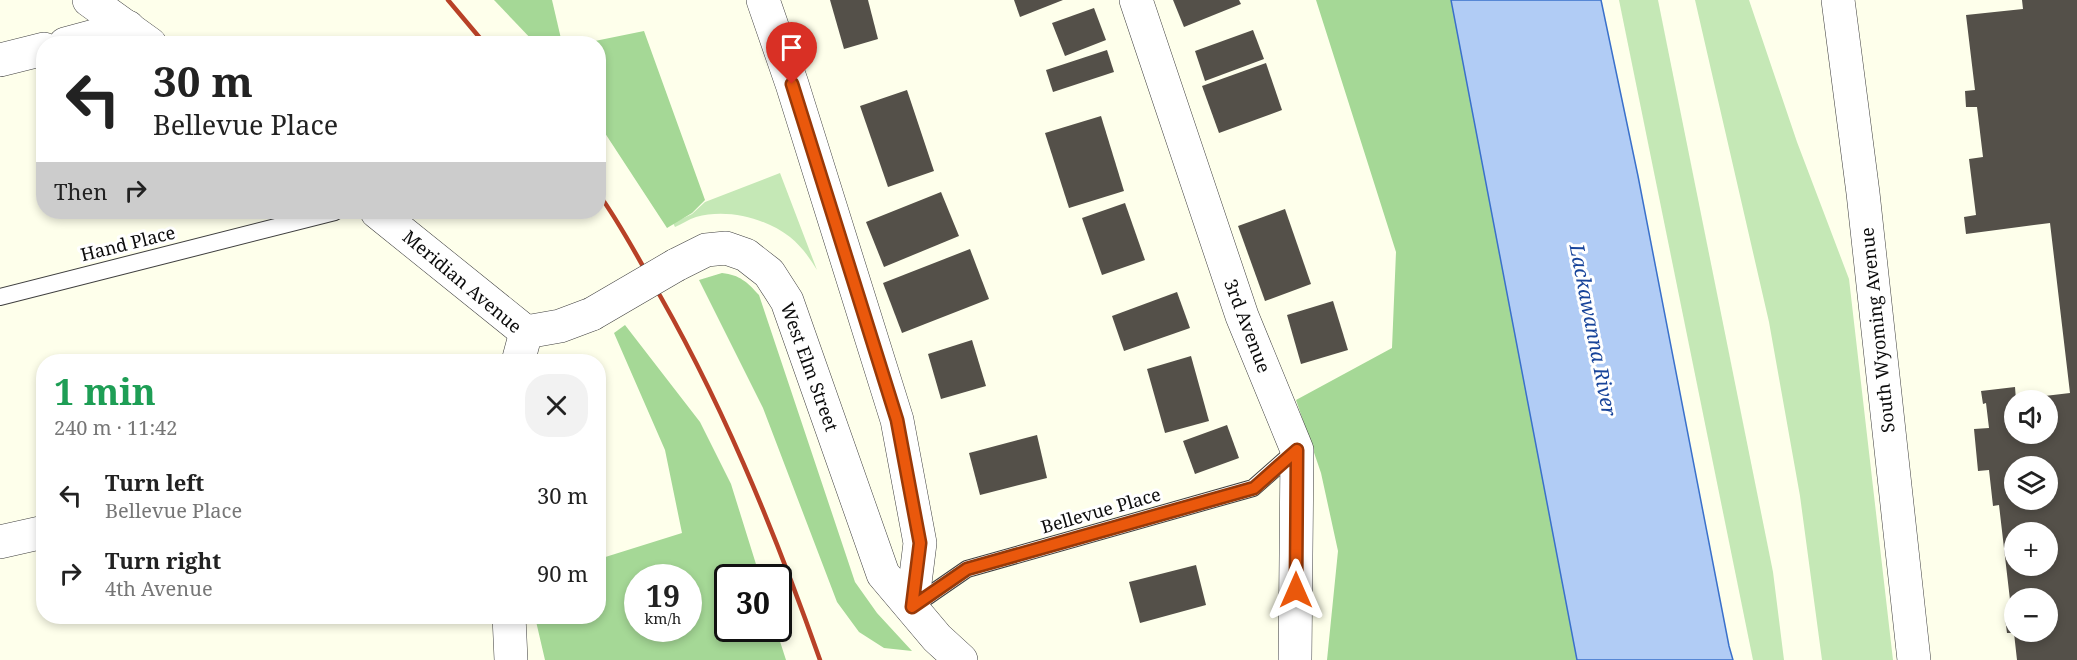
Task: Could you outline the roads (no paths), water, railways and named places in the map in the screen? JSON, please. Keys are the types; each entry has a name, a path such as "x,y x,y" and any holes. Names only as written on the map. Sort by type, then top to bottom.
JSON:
{"street":[{"path":"90,0 139,35"},
{"path":"763,0 792,84 897,420 920,543 912,607"},
{"name":"3rd Avenue","path":"1136,0 1242,316 1297,450 1295,660"},
{"name":"South Wyoming Avenue","path":"1838,0 1863,193 1914,660"},
{"path":"0,60 36,51"},
{"name":"Meridian Avenue","path":"385,219 522,347"},
{"name":"West Elm Street","path":"522,347 560,326 592,314 706,250 726,248 746,255 769,273 787,302 884,574 937,638 961,660"},
{"path":"0,542 36,534"},
{"path":"509,624 511,660"}],"lane":[{"name":"Hand Place","path":"0,297 307,219"},
{"name":"Bellevue Place","path":"912,607 967,569 1254,488 1297,450"}],"water":[{"name":"Lackawanna River","path":"1451,0 1601,0 1733,660 1577,660"}],"railway":[{"path":"448,0 478,36"},
{"path":"606,204 674,321 722,415 764,512 820,660"}]}
